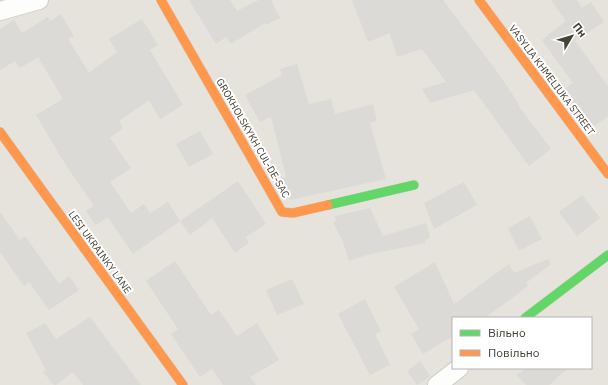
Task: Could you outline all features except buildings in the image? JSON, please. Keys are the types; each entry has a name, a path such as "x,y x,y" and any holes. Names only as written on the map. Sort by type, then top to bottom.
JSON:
{"street":[{"path":"0,11 39,0"},
{"name":"GROKHOLSKYKH СUL-DE-SAC","path":"161,0 282,212 293,213 414,185"},
{"name":"VASYLIA KHMELIUKA STREET","path":"479,0 608,174"},
{"name":"LESI UKRAINKY LANE","path":"0,132 183,385"},
{"path":"526,317 608,255"},
{"path":"436,385 458,369"}],"shaded area":[{"path":"0,0 608,0 608,385 0,385"}],"traffic: fast":[{"path":"328,205 414,185"},
{"path":"526,317 608,255"}],"traffic: slow":[{"path":"161,0 282,212 293,213 328,205"},
{"path":"479,0 608,174"},
{"path":"0,132 183,385"}]}
